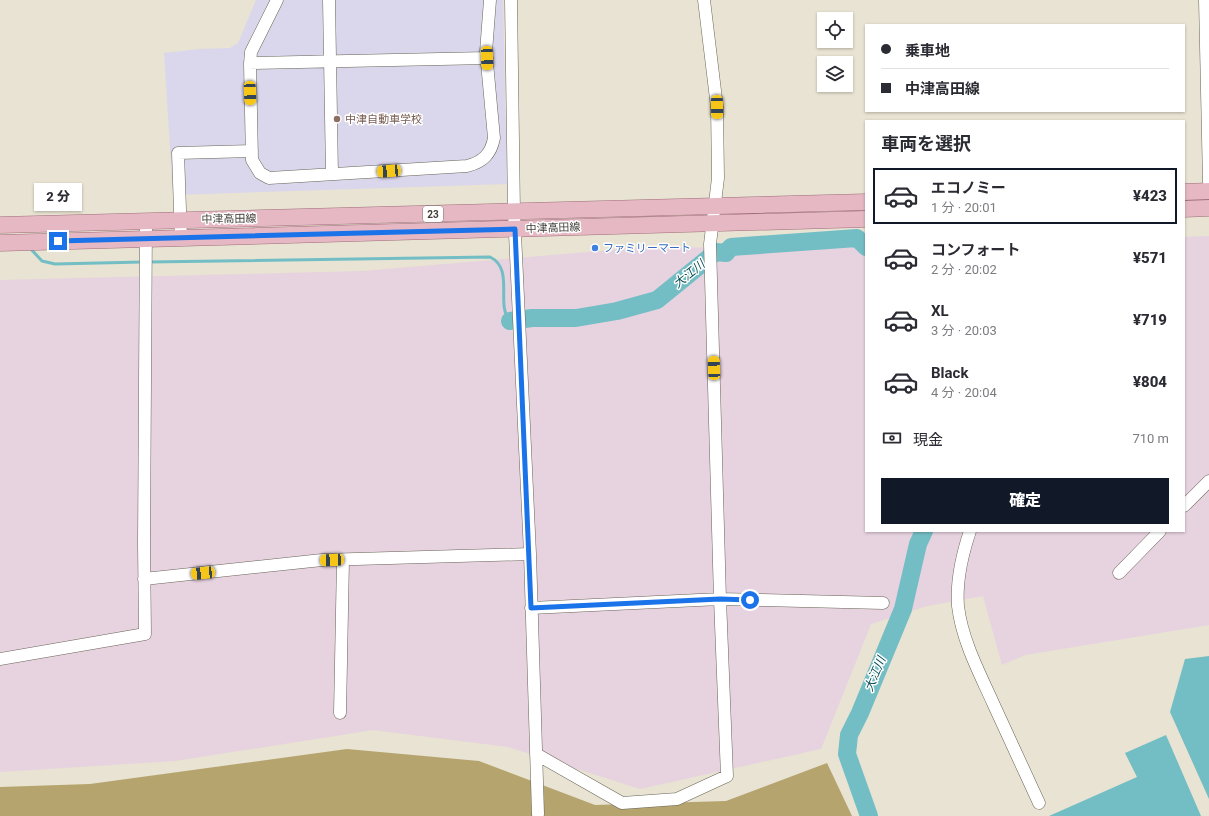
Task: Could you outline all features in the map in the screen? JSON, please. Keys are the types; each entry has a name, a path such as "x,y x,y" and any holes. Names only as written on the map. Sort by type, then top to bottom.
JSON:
{"main road":[{"path":"1185,192 1209,191"},
{"name":"中津高田線","path":"0,225 865,202"},
{"path":"1185,209 1209,208"},
{"name":"中津高田線","path":"0,243 865,219"}],"street":[{"path":"277,0 253,49 250,63 252,160 256,169 269,178 467,166 484,158 492,149 494,133 487,58 490,0"},
{"path":"329,0 332,174"},
{"path":"511,0 514,212 530,554 538,814"},
{"path":"536,754 622,803 677,799 727,776 720,599 710,244 718,178 717,107 704,0"},
{"path":"1205,0 1209,182"},
{"path":"250,63 487,58"},
{"path":"181,238 178,153 252,151"},
{"path":"0,659 145,634 146,221"},
{"path":"1185,505 1209,481"},
{"path":"970,532 961,564 959,579 958,605 962,625 971,655 1039,803"},
{"path":"1119,573 1159,532"},
{"path":"144,579 343,560 530,554"},
{"path":"340,713 343,560"},
{"path":"531,608 720,599 883,603"}],"shaded area":[{"name":"中津自動車学校","path":"256,0 503,0 507,184 173,195 164,53 199,49 230,48 238,43"},
{"path":"1209,236 1209,625 1025,655 1002,665 983,596 927,606 871,624 821,749 640,789 508,747 373,730 175,761 0,772 0,280 363,271 636,248 865,246 865,532 1185,532 1185,237"},
{"path":"347,749 479,761 595,805 726,801 827,763 852,816 0,816 0,787 90,784"}],"water":[{"path":"1209,656 1209,799 1170,712 1185,659"},
{"path":"1166,735 1201,816 1049,816 1137,777 1125,753"}],"waterway":[{"name":"大江川","path":"510,321 532,318 576,318 617,311 657,300 716,252 726,253 731,247 857,238 865,246"},
{"path":"29,247 42,261 55,264 143,262"},
{"path":"148,262 490,257 502,270 504,306 510,321"},
{"name":"大江川","path":"869,816 847,754 849,735 860,713 903,609 918,544 924,532"}],"place":[{"name":"中津自動車学校","path":"337,119"},
{"name":"ファミリーマート","path":"595,248"}],"route":[{"path":"58,241 515,229 530,554 531,608 720,599 750,600"}]}
